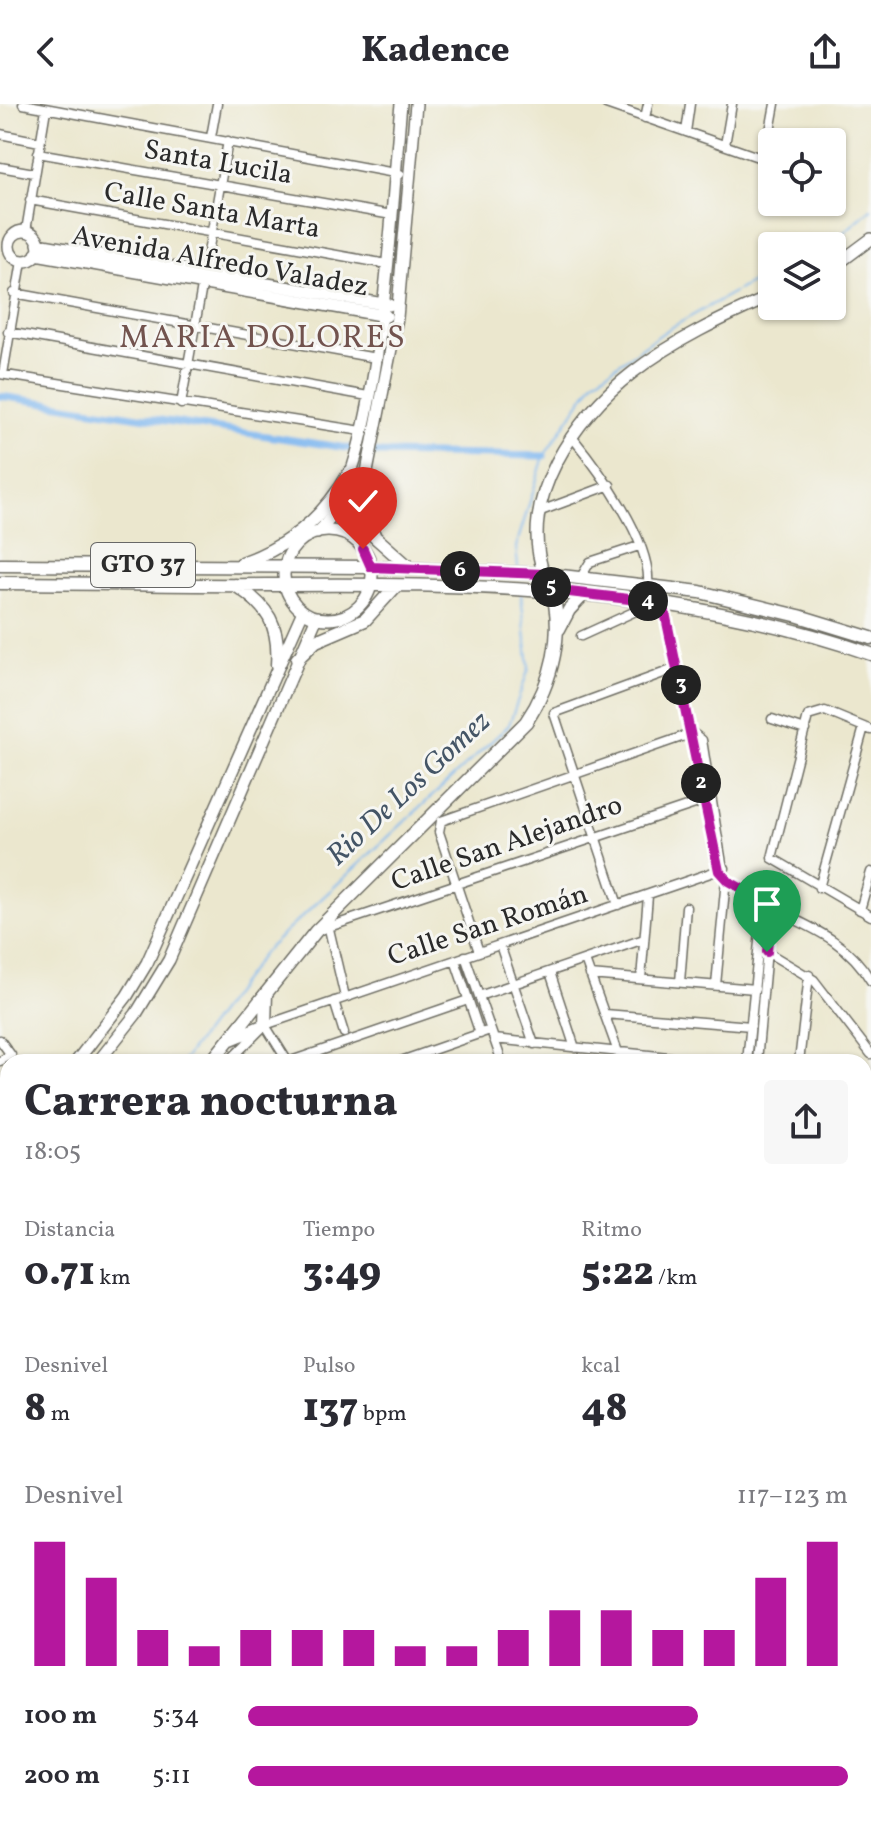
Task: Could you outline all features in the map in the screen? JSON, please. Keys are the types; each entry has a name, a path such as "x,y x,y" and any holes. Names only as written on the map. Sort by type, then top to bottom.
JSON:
{"main road":[{"path":"401,104 383,310 361,434 338,508 317,533 297,545 285,566 285,585 293,602 317,617 333,618 348,614 361,604 371,585 371,567 358,543 360,502 375,440 397,312 416,104"},
{"path":"0,231 21,233 37,249 19,260 0,256"},
{"path":"19,260 9,247 21,233"},
{"path":"846,258 871,239"},
{"name":"Avenida Alfredo Valadez","path":"37,249 397,312"},
{"path":"556,635 552,590 538,574 538,512 550,475 597,405 635,371 732,314 758,302"},
{"path":"232,566 265,554 305,528 331,502 352,467"},
{"path":"360,502 375,537 411,568"},
{"path":"317,533 339,533 363,549"},
{"name":"GTO 37","path":"0,565 371,567 581,577 723,597 871,638"},
{"name":"GTO 37","path":"0,583 371,585 552,590 659,602 797,632 871,654"},
{"path":"235,585 260,602 271,615 277,636 277,665"},
{"path":"297,659 316,641 365,620 396,586"},
{"path":"218,1054 266,990 516,735 545,689 556,635 569,610 584,594"},
{"path":"82,1054 127,996 147,963 303,611"},
{"path":"104,1054 136,1014 169,960 317,617"},
{"path":"229,1041 265,1025 266,990"}],"street":[{"path":"23,104 408,175"},
{"path":"211,137 217,104"},
{"path":"606,104 761,158 766,153 775,104"},
{"path":"645,118 648,104"},
{"path":"686,132 690,104"},
{"path":"725,145 732,104"},
{"path":"21,233 46,109"},
{"path":"0,134 40,142"},
{"path":"181,404 228,141"},
{"name":"Santa Lucila","path":"38,153 392,215"},
{"path":"0,167 34,173"},
{"name":"Calle Santa Marta","path":"30,200 387,264"},
{"path":"19,260 14,293 5,317 8,332 2,350 1,374 361,434"},
{"path":"14,293 376,358"},
{"path":"8,332 368,396"},
{"path":"573,438 610,485 639,546 648,570 648,585"},
{"path":"538,512 610,485"},
{"path":"581,577 590,562 639,546"},
{"path":"581,636 659,602 693,733 724,873 716,985"},
{"path":"618,905 554,713 677,668"},
{"path":"819,888 868,728 819,711 808,716 772,858 819,888 871,916"},
{"path":"772,719 805,730"},
{"path":"479,952 439,832 441,821 693,733"},
{"name":"Calle San Alejandro","path":"323,930 708,799"},
{"path":"860,910 871,872"},
{"path":"724,873 767,904 837,940 870,979"},
{"name":"Calle San Román","path":"265,1025 618,905 724,873"},
{"path":"641,979 648,896"},
{"path":"758,1054 767,952 767,904"},
{"path":"748,1054 767,904"},
{"path":"680,982 686,907"},
{"path":"323,930 345,997"},
{"path":"479,996 644,939"},
{"path":"500,945 534,1044"},
{"path":"767,952 809,975 871,1054"},
{"path":"465,956 499,1054"},
{"path":"455,960 480,1034"},
{"path":"585,960 617,1054"},
{"path":"550,972 575,1048"},
{"path":"590,975 755,989"},
{"path":"800,1054 809,975"},
{"path":"311,1054 468,1000"},
{"path":"334,1001 344,1033"},
{"path":"605,1014 751,1026"},
{"path":"236,1054 265,1025 283,1054"},
{"path":"420,1054 480,1034 604,1054"},
{"path":"433,1054 434,1049"}],"waterway":[{"name":"Rio De Los Gomez","path":"844,232 871,209"},
{"name":"Rio De Los Gomez","path":"518,567 516,547 544,456 594,381 667,330 758,279"},
{"path":"0,396 380,453 544,456"},
{"name":"Rio De Los Gomez","path":"188,1054 264,952 509,725 529,668 521,594"}],"district":[{"name":"MARIA DOLORES","path":"263,339"}],"route":[{"path":"363,549 371,567 544,574 552,590 663,603 693,733 719,871 728,881 771,905 767,952"}]}
